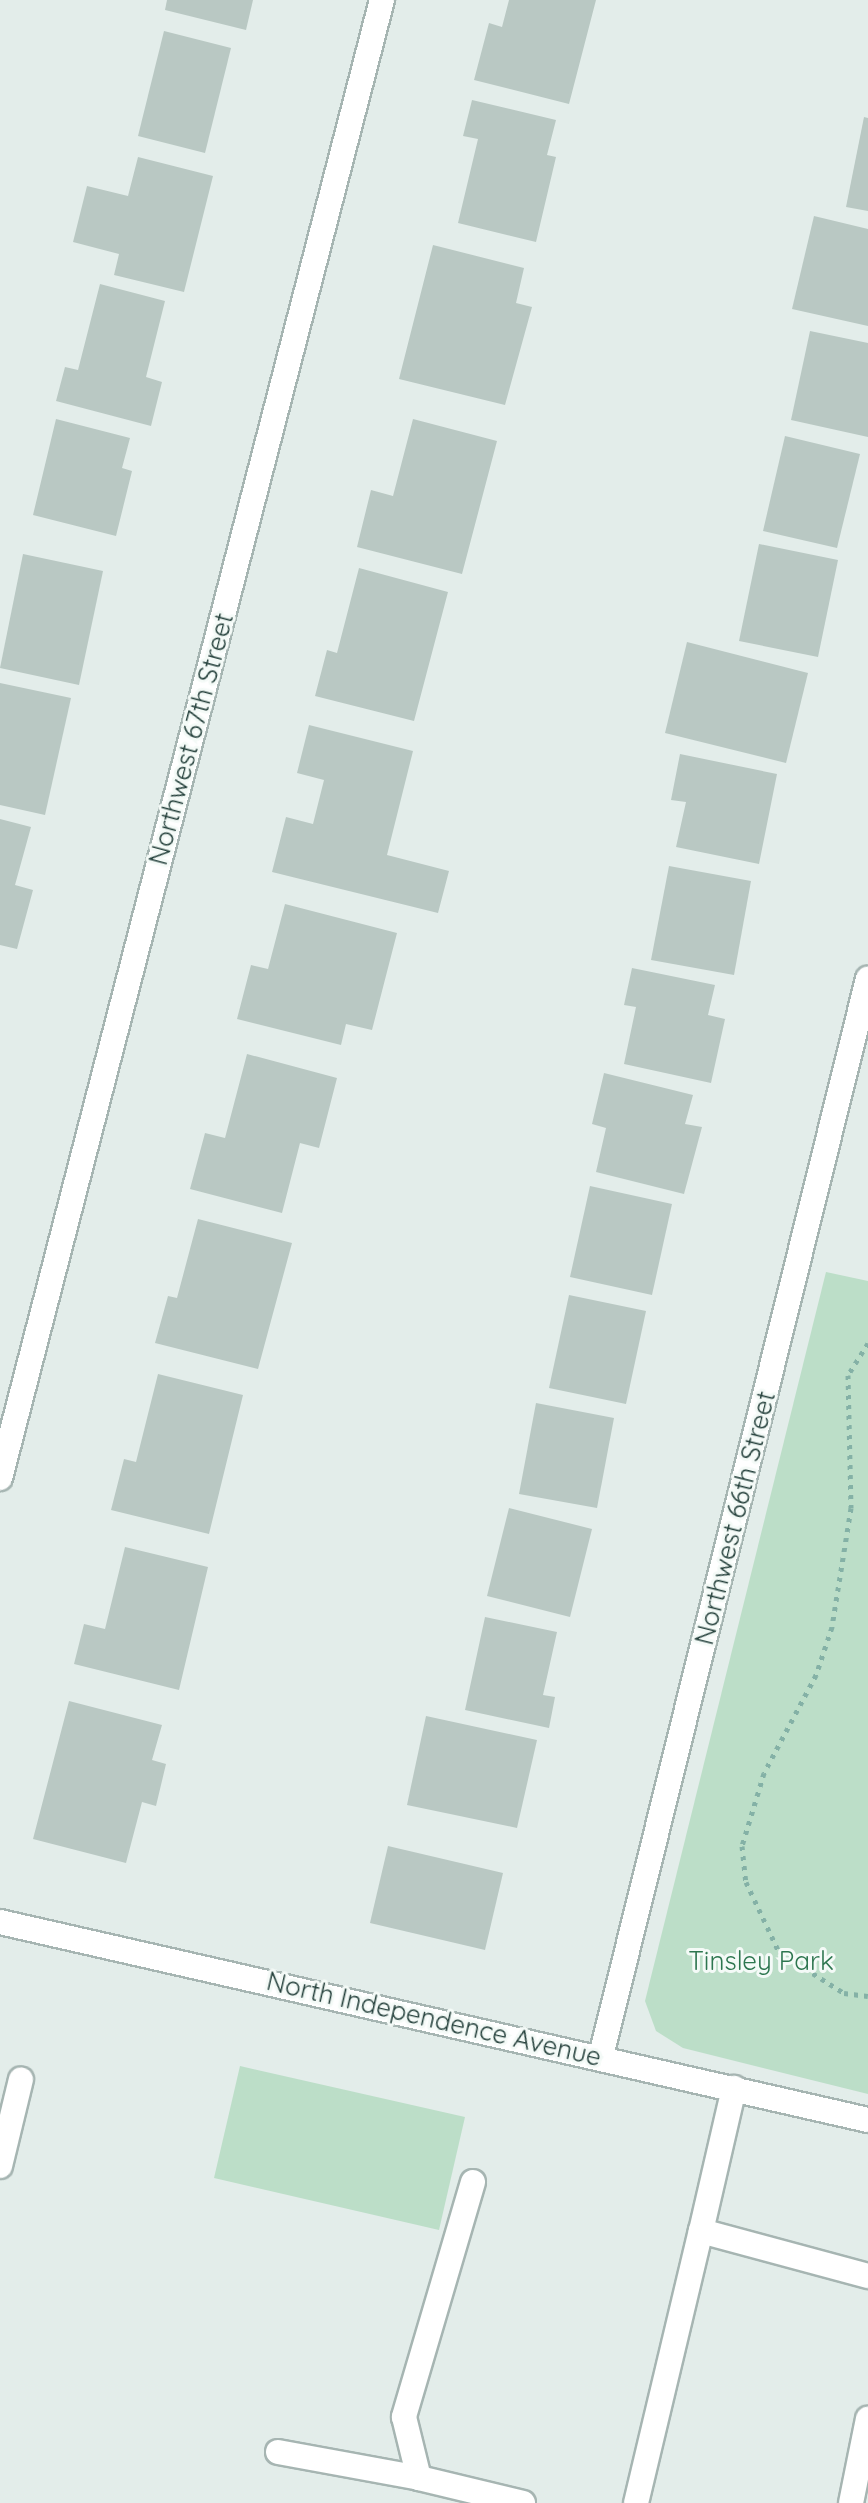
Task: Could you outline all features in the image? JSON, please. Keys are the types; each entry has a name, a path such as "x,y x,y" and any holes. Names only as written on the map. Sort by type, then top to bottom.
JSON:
{"street":[{"name":"Northwest 67th Street","path":"0,1478 382,0"},
{"name":"Northwest 66th Street","path":"601,2056 868,979"},
{"name":"North Independence Avenue","path":"0,1922 601,2056 868,2120"},
{"path":"0,2166 21,2079"},
{"path":"636,2503 734,2088"},
{"path":"419,2478 404,2417 473,2182"},
{"path":"701,2231 868,2276"},
{"path":"851,2503 868,2419"},
{"path":"278,2452 419,2478 523,2503"}],"path":[{"path":"868,1343 848,1375 851,1508 832,1627 811,1687 764,1773 742,1846 746,1882 779,1952 844,1993 868,1996"}],"green space":[{"name":"Tinsley Park","path":"826,1272 868,1281 868,2094 683,2048 656,2031 645,2001"},
{"path":"240,2066 465,2117 439,2230 214,2178"}],"building":[{"path":"167,0 253,0 246,30 165,10"},
{"path":"509,0 596,0 569,104 474,80 489,23 502,27"},
{"path":"164,31 231,48 205,153 138,136"},
{"path":"472,100 556,120 547,155 556,157 536,242 458,223 478,139 463,136"},
{"path":"864,117 868,118 868,211 846,207"},
{"path":"138,157 213,176 184,292 114,275 119,254 73,242 87,186 128,196"},
{"path":"814,216 868,229 868,326 792,309"},
{"path":"433,245 524,268 516,303 532,307 505,405 399,379"},
{"path":"100,284 165,301 146,377 162,382 151,426 56,401 65,367 78,370"},
{"path":"810,331 868,343 868,437 791,420"},
{"path":"56,419 130,438 122,468 132,471 116,536 33,515"},
{"path":"413,419 497,441 462,574 357,547 371,490 393,496"},
{"path":"785,436 860,454 837,548 763,531"},
{"path":"759,544 838,560 818,657 739,641"},
{"path":"23,554 103,571 79,685 0,668"},
{"path":"359,568 448,592 414,721 315,696 327,650 337,653"},
{"path":"687,642 808,673 786,763 665,733"},
{"path":"0,683 71,698 45,815 0,805"},
{"path":"309,725 413,751 387,855 449,871 438,913 272,872 286,817 313,824 324,780 297,773"},
{"path":"680,754 777,774 759,864 676,847 686,802 671,800"},
{"path":"0,819 31,827 15,885 33,890 17,949 0,945"},
{"path":"669,866 751,881 734,975 651,960"},
{"path":"285,904 397,933 372,1030 346,1024 341,1045 237,1019 251,965 268,969"},
{"path":"632,968 715,985 708,1015 725,1019 711,1083 624,1064 636,1007 624,1005"},
{"path":"247,1054 337,1078 319,1148 300,1143 282,1213 190,1189 205,1133 225,1138"},
{"path":"604,1073 693,1095 685,1124 702,1127 684,1194 596,1172 606,1128 592,1124"},
{"path":"590,1186 672,1204 652,1295 570,1277"},
{"path":"198,1219 292,1243 258,1369 155,1343 168,1296 177,1298"},
{"path":"569,1295 646,1311 626,1404 549,1388"},
{"path":"158,1374 243,1395 209,1534 111,1510 124,1459 136,1462"},
{"path":"536,1403 614,1418 597,1508 519,1494"},
{"path":"509,1508 592,1529 570,1617 487,1596"},
{"path":"125,1547 208,1567 179,1690 74,1664 84,1624 105,1629"},
{"path":"485,1617 557,1632 543,1695 555,1697 549,1728 465,1710"},
{"path":"69,1701 162,1725 152,1760 166,1764 156,1806 142,1802 126,1863 33,1839"},
{"path":"426,1716 537,1740 517,1828 407,1805"},
{"path":"388,1846 503,1873 485,1950 370,1923"}]}
